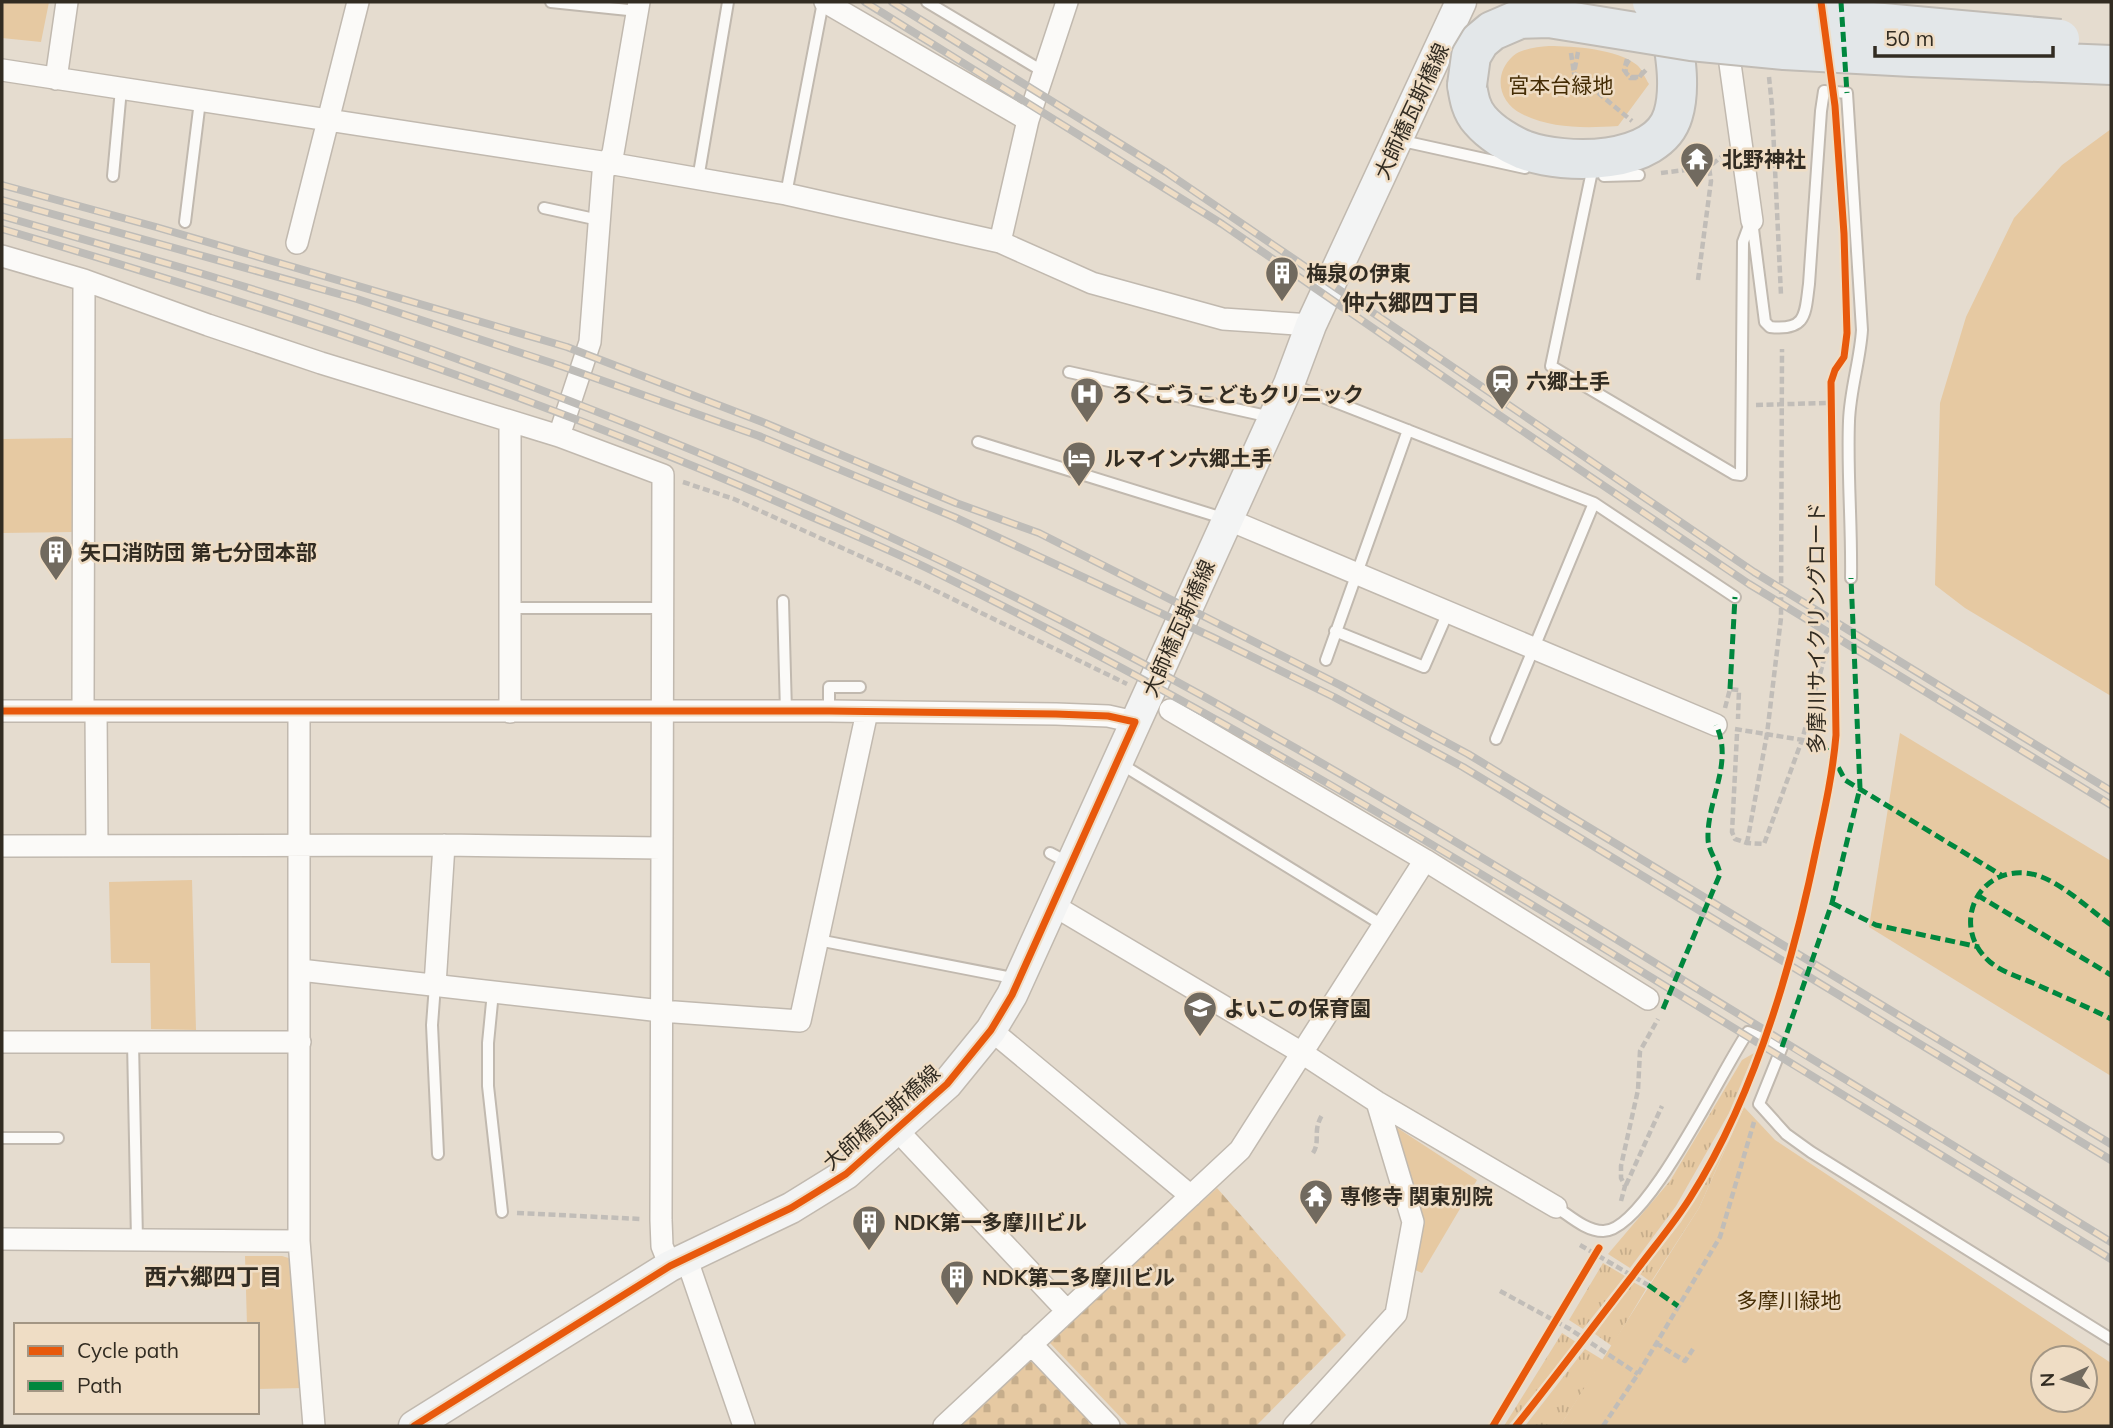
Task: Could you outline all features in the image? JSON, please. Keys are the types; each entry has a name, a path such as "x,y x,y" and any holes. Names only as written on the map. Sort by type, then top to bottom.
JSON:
{"highway":[{"path":"1652,2 2111,45"},
{"path":"1667,2 1676,73 1675,103 1667,128 1656,141 1618,156 1568,158 1527,151 1492,131 1479,119 1471,105 1467,85 1471,56 1480,41 1492,30 1520,19 1549,19 1691,41 1784,50 2111,65"}],"street":[{"path":"56,79 67,2"},
{"path":"297,243 358,2"},
{"path":"824,2 1028,120"},
{"path":"1000,243 1028,120 1067,2"},
{"name":"大師橋瓦斯橋線","path":"414,1426 678,1261 791,1208 846,1174 947,1084 991,1030 1019,979 1053,905 1060,858 1118,762 1274,418 1311,325 1461,2"},
{"path":"1721,2 1752,220"},
{"path":"559,436 590,342 603,173 613,153 638,6"},
{"path":"2,71 608,163 786,194 1000,243 1092,283 1223,319 1311,325"},
{"path":"2,256 83,280 208,326 559,436 663,475 662,1246 678,1261 744,1426"},
{"path":"83,280 90,711 97,846"},
{"path":"510,421 510,712"},
{"path":"1227,519 1716,725"},
{"path":"1170,710 1425,860 1648,999"},
{"path":"2,711 829,711 1053,720 1108,716 1135,722"},
{"path":"299,712 299,1241 314,1426"},
{"path":"300,970 661,1010 800,1021 867,712"},
{"path":"2,846 444,845 661,848"},
{"path":"435,985 444,845"},
{"path":"944,1426 1240,1150 1425,860"},
{"path":"1053,905 1556,1208"},
{"path":"991,1030 1191,1196"},
{"path":"2,1042 300,1042"},
{"path":"1294,1426 1396,1314 1413,1222 1377,1102"},
{"path":"897,1130 1067,1311"},
{"path":"2,1239 299,1241"},
{"path":"1031,1344 1109,1426"}],"lane":[{"path":"551,2 638,6"},
{"path":"698,179 728,2"},
{"path":"786,194 824,2"},
{"path":"927,2 1044,72"},
{"path":"113,176 121,89"},
{"path":"1752,220 1765,322 1770,327 1795,327 1801,323 1806,309 1824,91 1847,93 1862,330 1860,360 1849,421 1852,578"},
{"path":"186,222 200,100"},
{"path":"1398,140 1541,172"},
{"path":"1639,175 1586,176 1551,366 1734,474 1741,475 1743,242 1752,220"},
{"path":"544,208 599,220"},
{"path":"1069,372 1274,418"},
{"path":"1289,384 1594,503 1735,597"},
{"path":"1326,660 1408,430"},
{"path":"978,442 1227,519"},
{"path":"1496,739 1594,503"},
{"path":"783,601 786,712"},
{"path":"510,608 662,608"},
{"path":"1335,631 1424,667 1448,612"},
{"path":"829,711 829,687 860,687"},
{"path":"1118,762 1384,926"},
{"path":"818,940 1019,979"},
{"path":"435,985 433,1060 438,1154"},
{"path":"493,992 488,1043 488,1086 502,1213"},
{"path":"1556,1208 1590,1229 1604,1231 1623,1223 1657,1184 1678,1153 1735,1050 1748,1032 1782,1047 1759,1104 1786,1134 2111,1339"},
{"path":"133,1042 137,1240"},
{"path":"2,1138 58,1138"}],"path":[{"path":"1578,47 1574,72 1636,125"},
{"path":"1628,57 1624,70 1630,78 1636,79 1642,76 1644,69 1640,61 1628,61 1625,67 1630,77 1639,77 1651,64"},
{"path":"1768,72 1781,300"},
{"path":"1639,175 1709,167 1734,143 1741,143"},
{"path":"1698,280 1712,181 1709,167"},
{"path":"1747,843 1767,734 1783,596 1782,349"},
{"path":"1832,391 1832,414"},
{"path":"1753,404 1826,402"},
{"path":"663,475 734,499 924,585 1132,687"},
{"path":"1716,725 1722,727 1730,689 1739,690 1732,832 1735,839 1764,844 1802,740 1826,652 1835,642"},
{"path":"1742,730 1821,743"},
{"path":"1625,1186 1621,1178 1621,1166 1638,1090 1640,1051 1663,1009 1648,999"},
{"path":"1604,1426 1720,1237 1759,1104"},
{"path":"1618,1210 1625,1186 1662,1106"},
{"path":"1313,1153 1317,1147 1316,1126 1322,1115"},
{"path":"502,1213 661,1220"},
{"path":"1590,1265 1599,1248"},
{"path":"1605,1260 1648,1285"},
{"path":"1624,1286 1640,1265"},
{"path":"1500,1291 1585,1338 1638,1374"},
{"path":"1549,1332 1563,1310"},
{"path":"1579,1347 1591,1330"},
{"path":"1656,1343 1685,1361 1693,1349"}],"green space":[{"path":"2,2 49,2 41,42 2,38"},
{"name":"宮本台緑地","path":"1549,46 1583,48 1618,55 1637,65 1649,84 1618,126 1569,126 1533,119 1514,109 1508,102 1503,95 1501,79 1507,63 1517,53"},
{"path":"2111,129 2111,696 1965,608 1935,585 1940,403 1966,317 2014,218 2062,165"},
{"path":"75,438 74,532 2,533 2,439"},
{"path":"1900,733 2111,861 2111,1076 1869,927"},
{"path":"192,880 196,1030 151,1029 150,963 111,963 109,882"},
{"path":"1754,1053 1729,1113 1676,1206 1630,1268 1608,1254 1670,1181 1742,1060"},
{"name":"多摩川緑地","path":"1744,1107 1775,1140 2082,1344 2029,1344 2029,1414 2099,1414 2099,1355 2111,1363 2111,1426 1560,1426 1699,1208"},
{"path":"1396,1127 1477,1180 1422,1273 1415,1270 1423,1220"},
{"path":"1729,1140 1699,1208 1651,1282 1640,1274 1681,1222"},
{"path":"1217,1188 1346,1335 1256,1426 1129,1426 1049,1342"},
{"path":"245,1256 282,1256 292,1259 303,1388 259,1389 259,1323 247,1323"},
{"path":"1603,1263 1625,1276 1583,1329 1569,1320"},
{"path":"1633,1282 1646,1289 1612,1346 1595,1334"},
{"path":"1562,1333 1576,1342 1508,1426 1504,1426"},
{"path":"1585,1349 1603,1360 1560,1426 1525,1426"},
{"path":"1030,1358 1093,1426 960,1426"}],"railway":[{"path":"865,2 1222,224 1749,584 2111,805"},
{"path":"892,2 1166,172 1754,572 2111,791"},
{"path":"2,185 567,347 765,423 956,503 1039,533 1340,685 1468,754 2111,1144"},
{"path":"2,200 357,299 561,366 759,436 954,517 1212,637 1334,697 1463,767 2111,1160"},
{"path":"2,216 266,293 501,375 720,462 935,558 1207,698 1384,799 2111,1242"},
{"path":"2,229 206,291 509,394 707,472 919,564 1120,667 1301,768 1568,927 2111,1259"}],"marked path":[{"path":"1841,2 1847,93"},
{"path":"1782,1047 1832,903 1860,788 1851,578"},
{"path":"1730,689 1735,597"},
{"path":"1663,1009 1720,874 1708,838 1722,753 1716,725"},
{"path":"1821,743 1834,759 1845,780 2001,875"},
{"path":"2111,925 2046,879 2016,873 1999,877 1985,886 1976,899 1971,915 1971,931 1978,947 1995,966 2111,1019"},
{"path":"1977,895 2111,975"},
{"path":"1832,903 1876,925 1979,947"},
{"path":"1648,1285 1678,1306"}],"cycle path":[{"name":"多摩川サイクリングロード","path":"1516,1426 1677,1218 1713,1158 1734,1116 1769,1028 1796,936 1820,831 1836,735 1831,382 1844,357 1847,333 1844,234 1835,106 1821,2"},
{"path":"2,711 829,711 1056,714 1108,716 1135,722 1012,995 991,1030 947,1084 846,1174 791,1208 670,1266 414,1426"},
{"path":"1493,1426 1599,1248"}],"place":[{"name":"北野神社","path":"1697,189"},
{"name":"梅泉の伊東","path":"1282,303"},
{"name":"六郷土手","path":"1502,411"},
{"name":"ろくごうこどもクリニック","path":"1087,424"},
{"name":"ルマイン六郷土手","path":"1079,488"},
{"name":"矢口消防団 第七分団本部","path":"56,582"},
{"name":"よいこの保育園","path":"1200,1038"},
{"name":"専修寺 関東別院","path":"1316,1226"},
{"name":"NDK第一多摩川ビル","path":"869,1252"},
{"name":"NDK第二多摩川ビル","path":"957,1307"}],"district":[{"name":"仲六郷四丁目","path":"1411,302"},
{"name":"西六郷四丁目","path":"213,1276"}]}
